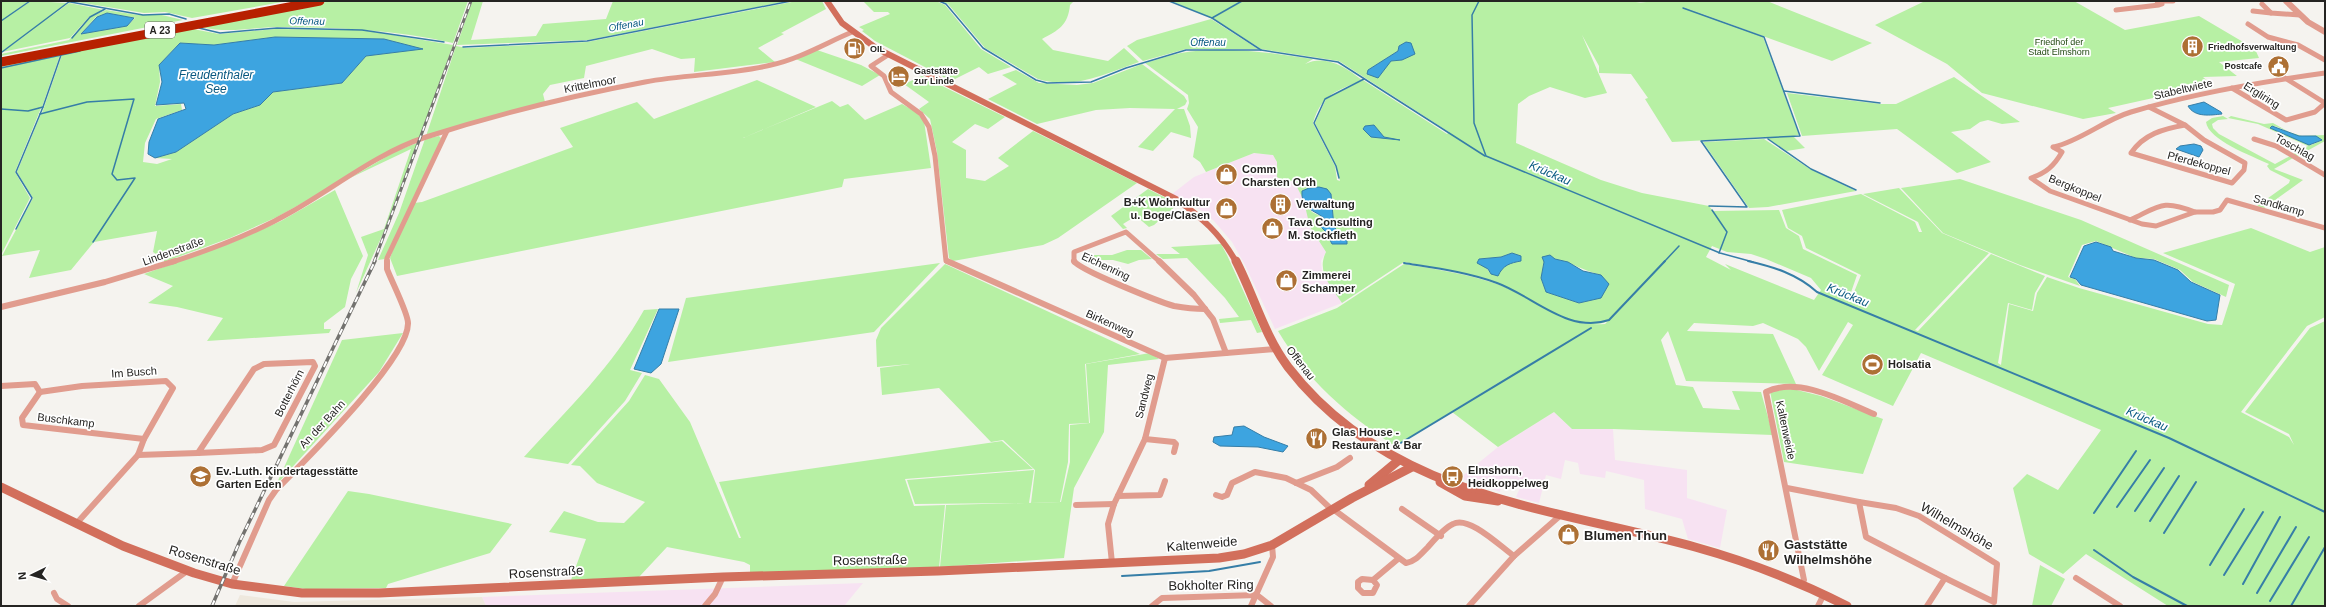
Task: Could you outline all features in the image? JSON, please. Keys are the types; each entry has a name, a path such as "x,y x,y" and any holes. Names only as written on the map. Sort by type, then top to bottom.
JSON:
{"highway":[{"name":"A 23","path":"1,59 300,1"},
{"name":"A 23","path":"1,62 320,1"}],"main road":[{"name":"Offenau","path":"827,1 838,19 852,32 888,55 1176,199 1197,214 1216,231 1229,249 1276,348 1290,370 1335,416 1369,442 1399,460"},
{"path":"1399,460 1430,475 1465,496 1515,503 1706,550 1761,567 1802,584 1847,606"},
{"name":"Kaltenweide","path":"1352,498 1399,460"},
{"name":"Kaltenweide","path":"1112,563 1219,558 1244,554 1272,545 1352,498 1412,467"},
{"name":"Rosenstraße","path":"1,487 76,524 187,571 232,584 302,593 379,593 723,577 938,571 1112,563"}],"street":[{"path":"2116,10 2159,6 2162,4 2159,2 2174,1"},
{"path":"2286,1 2300,15 2325,32"},
{"path":"2262,4 2272,13"},
{"path":"2253,11 2300,15"},
{"path":"2248,24 2268,37 2298,45 2325,60"},
{"path":"2317,28 2325,28"},
{"name":"Krittelmoor","path":"341,182 395,149 525,107 679,76 773,65 852,32"},
{"name":"Birkenweg","path":"888,55 871,66 884,76 885,86 895,97 918,111 926,120 934,153 946,261 1165,358 1276,348"},
{"name":"Stabeltwiete","path":"2062,152 2053,147 2079,141 2113,118 2149,107 2232,88 2285,78 2325,73"},
{"path":"2316,74 2325,78"},
{"name":"Ergliring","path":"2232,88 2286,120 2315,112 2325,103 2285,78"},
{"name":"Pferdekoppel","path":"2149,107 2186,125 2204,140 2246,163 2239,177 2232,184 2131,153 2136,144 2144,137 2159,130 2186,125"},
{"name":"An der Bahn","path":"232,584 276,490 383,373 399,348 408,330 408,323 387,270 387,258 447,131"},
{"name":"Toschlag","path":"2254,139 2276,146 2325,174"},
{"name":"Bergkoppel","path":"2062,152 2048,172 2031,178 2050,191 2130,220 2156,226 2195,212"},
{"name":"Lindenstraße","path":"1,307 120,279 212,247 276,220 341,182"},
{"name":"Bergkoppel","path":"2130,220 2144,214 2148,210 2168,204 2195,212 2206,213 2220,210 2227,200"},
{"name":"Sandkamp","path":"2227,200 2325,228"},
{"name":"Eichenring","path":"1205,309 1184,309 1165,303 1074,264 1074,252 1126,232 1176,276 1205,309 1213,319 1226,353"},
{"name":"Sandweg","path":"1112,563 1108,524 1114,504 1145,439 1165,358"},
{"name":"Botterhörn","path":"138,455 198,453 262,450 274,445 315,366 313,362 264,364 254,369 198,453"},
{"name":"Im Busch","path":"40,392 82,386 166,381 173,388 144,439 138,455 76,524"},
{"path":"1,386 35,384 40,392"},
{"name":"Kaltenweide","path":"1802,584 1804,580 1787,488 1766,392 1771,387 1793,387 1809,390 1874,414"},
{"name":"Buschkamp","path":"40,392 22,418 23,425 144,439"},
{"path":"1145,439 1174,442 1176,444 1174,452"},
{"path":"1296,483 1337,467 1350,458"},
{"path":"1216,494 1222,497 1228,496 1231,492 1232,483 1255,472 1286,478 1311,490 1333,510 1398,559 1406,563 1414,561 1454,522 1464,522 1481,531 1514,556"},
{"path":"1118,496 1160,495 1165,481"},
{"name":"Wilhelmshöhe","path":"1787,488 1896,508 1919,516 1997,564 1994,602 1944,578 1866,537 1859,502"},
{"path":"1076,505 1114,504"},
{"path":"1402,508 1441,536"},
{"path":"1469,606 1514,556 1562,514"},
{"path":"1251,606 1273,557 1272,545"},
{"path":"1373,580 1398,559"},
{"path":"139,606 187,571"},
{"path":"705,606 715,594 723,577"},
{"path":"1927,606 1944,578"},
{"path":"2076,578 2120,606"},
{"path":"54,593 57,600 68,606"},
{"path":"1818,606 1824,594"},
{"name":"Bokholter Ring","path":"1152,606 1152,604 1162,598 1257,595 1270,606"}],"shaded area":[{"path":"1254,153 1273,155 1277,162 1277,177 1283,181 1294,181 1297,185 1308,213 1310,227 1326,252 1321,261 1322,272 1342,303 1275,329 1245,265 1232,242 1214,221 1202,211 1172,194 1194,177"},
{"path":"1554,412 1572,429 1613,429 1615,460 1687,470 1687,498 1727,510 1720,548 1688,539 1682,519 1645,509 1644,480 1606,471 1605,478 1580,474 1578,463 1565,460 1561,479 1546,475 1539,503 1516,497 1523,481 1503,478 1500,492 1460,478 1498,447"},
{"path":"863,583 844,606 486,606 482,597"},
{"path":"240,595 294,602 482,597 486,606 235,606"}],"green space":[{"path":"1,1 29,1 9,16 31,1 68,3 42,23 69,3 104,10 89,17 70,38 2,52 40,25 1,52"},
{"path":"71,1 288,1 192,18 165,12 144,13"},
{"path":"331,1 468,1 453,43 410,35 367,30 269,27 222,30 201,27"},
{"path":"472,1 483,1 471,40 536,36 543,24 606,19 613,1 788,1 588,40 457,45"},
{"path":"797,1 822,1 826,9 781,33 784,34 758,48 775,62 694,72 695,58 681,59 652,49 586,66 584,78 550,85 543,94 545,102 426,136 456,46 467,48 587,42"},
{"path":"863,1 936,1 945,5 981,49 1011,67 988,74 979,67 949,82 942,76 875,41 862,31 864,30 859,27 890,14 888,12 874,12"},
{"path":"941,1 1074,1 1070,5 1069,12 1062,26 1042,39 1053,50 1108,61 1124,48 1139,62 1102,76 1077,82 1051,82 1038,79 985,48 948,4"},
{"path":"1171,1 1241,1 1212,18"},
{"path":"1243,1 1645,1 1636,3 1657,1 1767,1 1872,43 1832,61 1683,7 1763,37 1799,135 1793,136 1805,148 1787,151 1765,137 1672,142 1645,99 1648,98 1631,74 1599,73 1599,66 1582,35 1607,93 1585,98 1550,87 1529,96 1518,104 1516,143 1601,180 1642,193 1709,206 1713,211 1779,210 1786,228 1799,236 1803,249 1857,275 1848,301 1850,302 1861,275 1806,248 1802,236 1788,228 1782,210 1861,194 1915,222 1919,232 1922,232 1918,222 1863,194 1899,188 1942,233 1989,253 1915,330 1918,331 1991,254 2045,276 2035,293 2032,310 2008,303 1998,363 2001,365 2009,304 2033,311 2037,293 2047,277 2079,288 2208,324 2222,325 2235,284 2163,253 2251,228 2310,252 2325,247 2325,317 2307,326 2241,412 2289,437 2294,445 2289,434 2245,412 2310,328 2325,321 2325,606 2168,606 2086,554 2063,574 2029,554 2013,488 2027,474 2058,490 2101,430 1921,353 1893,406 1822,375 1853,325 1848,322 1819,371 1806,347 1798,339 1763,323 1753,326 1694,323 1687,331 1773,334 1796,384 1686,381 1668,331 1661,340 1676,385 1693,387 1703,408 1740,410 1732,391 1761,392 1773,435 1613,429 1572,429 1554,412 1498,447 1452,412 1526,366 1395,446 1360,422 1329,395 1302,366 1278,331 1337,308 1404,264 1486,280 1511,290 1532,301 1510,289 1499,284 1476,276 1404,262 1342,303 1326,279 1323,259 1326,252 1310,227 1304,202 1312,212 1324,218 1321,222 1321,228 1325,230 1332,244 1347,241 1334,227 1331,194 1302,191 1302,197 1294,181 1283,181 1277,177 1277,162 1273,155 1254,153 1206,172 1200,162 1193,157 1198,127 1187,109 1189,103 1188,95 1145,63 1181,53 1214,50 1280,54 1313,59 1305,64 1320,60 1328,61 1335,63 1362,80 1337,91 1326,99 1363,80 1447,134 1449,132 1339,61 1261,49 1213,18","holes":["1406,42 1402,60 1391,61 1381,72 1368,70 1398,51 1399,46","1326,99 1315,123 1336,166 1340,181 1337,180 1335,166 1313,123 1321,105","1712,246 1727,252 1751,254 1766,259 1811,278 1821,290 1814,300 1725,264 1731,270 1706,257","1512,253 1521,261 1511,263 1491,274 1479,259 1501,257","1555,259 1601,275 1600,298 1579,303 1546,292 1541,278 1544,262","1608,321 1605,324 1596,324"]},
{"name":"Friedhof der Stadt Elmshorn","path":"1925,1 2074,1 2125,30 2199,16 2255,49 2259,58 2219,62 2237,76 2203,77 2212,85 2108,108 2116,113 2083,119 1982,93 1947,64 1875,25"},
{"path":"106,10 138,15 162,15 183,20 1,56 1,54 69,40 90,17","holes":["107,13 135,18 127,26 81,34 96,17"]},
{"path":"1211,19 1258,49 1186,49 1143,61 1127,46 1137,40"},
{"path":"193,29 219,34 275,29 362,30 453,45 420,138 277,217 230,238 164,262 164,255 153,252 157,231 94,242 71,270 29,278 40,250 2,256 33,198 17,172 41,114 46,112 42,113 62,55 60,55 42,107 37,109 41,108 15,172 30,198 1,255 1,65","holes":["275,37 384,39 422,49 366,56 342,83 273,92 260,105 233,114 176,152 155,158 172,159 157,164 143,162 145,143 156,119 182,110 181,104 155,106 160,82 159,65 180,43 214,45"]},
{"path":"814,49 861,65 880,75 862,86 793,58"},
{"path":"1142,64 1184,96 1187,101 1185,105 1177,109 1184,109 1190,126 1191,138 1171,132 1153,151 1138,147 1175,109 1130,108 1096,110 1037,124 988,99 1017,84 1002,75 1016,70 1039,83 1077,85 1093,83"},
{"path":"922,76 1005,117 988,129 975,124 952,142 966,150 966,178 985,181 1009,166 998,158 1033,131 1137,183 1058,238 1043,245 953,261 949,258 937,152 930,119 919,109 929,102 904,84"},
{"path":"1954,77 2020,122 2002,124 1988,120 1980,122 1970,129 1951,132 1991,162 1957,173 1897,129 1802,136 1787,93 1881,104 1896,104"},
{"path":"757,80 816,107 743,138 832,101 840,107 848,104 865,120 902,104 916,112 924,121 931,168 844,179 842,187 397,276 390,258 414,203 422,202 573,147 560,128 637,102 654,119"},
{"path":"2223,116 2228,119 2218,120 2212,124 2213,128 2219,134 2275,164 2290,156 2293,158 2274,169 2303,180 2264,208 2257,206 2289,183 2290,180 2270,170 2267,166 2269,164 2232,147 2214,135 2206,122 2212,118"},
{"path":"2231,116 2264,124 2273,123 2289,132 2302,136 2325,135 2325,141 2296,157 2293,154 2308,146 2258,124 2228,118","holes":["2271,126 2298,136 2313,137 2322,140 2311,145"]},
{"path":"439,136 442,139 385,259 378,260 399,213 425,139"},
{"path":"1764,139 1810,169 1856,191 1768,207 1749,208 1703,142"},
{"path":"417,143 396,205 356,293 368,255 361,237 384,229 411,149 350,178 396,151"},
{"path":"1960,179 2081,220 2229,285 2226,297 2193,282 2180,270 2154,259 2136,258 2096,241 2082,245 2068,277 2075,279 2080,286 2020,265 1943,233 1901,188"},
{"path":"1148,189 1178,204 1154,225 1149,227 1136,216 1123,224 1127,228 1123,229 1111,216"},
{"path":"335,190 363,256 351,279 345,307 324,323 324,329 331,329 329,333 207,341 223,318 177,307 148,303 173,286 144,274 231,243 281,221"},
{"path":"1221,244 1262,332 1257,333 1251,320 1220,323 1219,319 1239,317 1225,298 1187,258 1163,259 1156,254 1180,254 1171,247"},
{"path":"1127,250 1141,250 1152,259 1139,260 1128,264 1113,260 1082,260 1082,255 1112,255"},
{"path":"940,263 874,332 668,362 686,298"},
{"path":"945,264 1140,354 1085,364 1089,423 1069,424 1068,462 1060,502 1031,503 1035,470 1003,440 991,442 939,388 882,395 880,368 910,364 877,367 876,340 881,328"},
{"path":"658,309 630,370 642,373 625,401 568,464 524,457 573,405 604,369 632,330 644,310"},
{"path":"403,333 379,372 276,485 342,340"},
{"path":"1150,353 1159,359 1108,365 1104,432 1074,488 1064,558 940,567 946,505 1061,502 1070,462 1070,425 1090,423 1086,364"},
{"path":"645,375 659,379 690,422 739,538 741,538 719,482 1002,441 1033,469 905,479 914,506 945,505 939,568 750,573 750,565 744,562 667,547 639,577 571,580 586,539 549,532 564,511 598,522 624,523 645,502 597,483 580,466 571,465 629,401"},
{"path":"1793,389 1821,396 1883,419 1863,474 1784,462 1770,391"},
{"path":"1034,470 1029,503 915,504 907,480"},
{"path":"348,491 369,494 512,524 490,553 388,584 386,588 306,589 284,586"},
{"path":"2040,565 2065,579 2051,606 2032,606"}],"water":[{"path":"107,13 134,18 127,26 81,34 97,17"},
{"name":"Freudenthaler See","path":"275,37 384,39 423,49 366,56 342,83 273,92 260,105 233,114 176,152 155,158 148,154 149,142 158,119 186,109 184,103 156,105 162,82 159,65 180,43 214,45"},
{"path":"1406,42 1411,43 1415,54 1402,60 1391,61 1378,78 1367,74 1368,70 1398,51 1399,46"},
{"path":"2204,102 2222,114 2199,114 2191,110 2188,106"},
{"path":"1374,125 1384,137 1400,140 1371,137 1363,129 1365,126"},
{"path":"2272,126 2299,136 2316,136 2322,140 2309,145 2270,128"},
{"path":"2194,144 2201,146 2203,150 2199,157 2176,149 2180,146"},
{"path":"1319,187 1327,189 1331,194 1334,227 1347,241 1347,244 1332,244 1326,232 1319,225 1324,218 1309,208 1304,202 1302,191 1309,188"},
{"path":"2096,242 2111,247 2113,251 2136,258 2154,260 2178,270 2191,282 2220,295 2216,320 2207,321 2081,285 2076,279 2070,277 2084,246"},
{"path":"1512,253 1521,256 1521,261 1507,265 1502,269 1498,276 1491,274 1488,269 1477,263 1479,259 1501,257"},
{"path":"1550,255 1555,259 1568,262 1583,271 1601,275 1609,284 1601,298 1579,303 1546,292 1541,278 1544,262 1542,257"},
{"path":"659,309 679,309 661,364 651,373 634,369"},
{"path":"1244,426 1264,437 1288,446 1283,452 1258,447 1220,446 1213,442 1214,437 1232,435 1234,427"}],"waterway":[{"path":"1,21 30,1"},
{"name":"Offenau","path":"65,1 69,2"},
{"name":"Offenau","path":"463,47 587,41 791,1"},
{"name":"Offenau","path":"939,1 946,4 983,48 1036,80 1047,83 1091,82 1126,68 1186,50 1261,50"},
{"path":"1169,1 1212,18"},
{"path":"1212,18 1242,1"},
{"name":"Krückau","path":"1479,1 1472,15 1474,123 1486,156 1719,253"},
{"path":"2,52 69,2"},
{"name":"Offenau","path":"69,2 143,15 169,14 186,19"},
{"path":"1683,8 1764,37 1800,136 1701,141 1747,207 1709,206"},
{"path":"72,38 90,17 105,9"},
{"path":"1212,18 1261,50"},
{"name":"Offenau","path":"199,28 220,33 277,28 362,30 444,42"},
{"name":"Offenau","path":"1261,50 1338,62 1485,156"},
{"path":"61,55 80,51"},
{"path":"1,68 61,55"},
{"path":"43,107 61,55"},
{"path":"1339,178 1336,166 1314,123 1325,99 1364,79"},
{"path":"1784,91 1880,103"},
{"path":"40,114 87,102 134,99 112,174 117,180 135,178 93,242"},
{"path":"1,109 28,111 43,107"},
{"path":"40,114 43,107"},
{"path":"16,229 32,198 16,172 40,114"},
{"path":"1768,139 1811,169 1856,190"},
{"path":"1712,210 1727,232 1719,253"},
{"path":"1664,262 1679,246"},
{"name":"Krückau","path":"1719,253 1753,262"},
{"path":"1404,263 1486,279 1510,289 1551,312 1565,318 1579,322 1594,323 1609,320 1665,261"},
{"name":"Krückau","path":"1748,261 1785,272 1801,280 1817,292 2169,438 2325,512"},
{"path":"1399,444 1591,328"},
{"path":"2094,513 2136,451"},
{"path":"2117,507 2150,460"},
{"path":"2135,511 2164,468"},
{"path":"2150,521 2179,476"},
{"path":"2164,533 2196,482"},
{"path":"2210,565 2244,509"},
{"path":"2224,575 2263,512"},
{"path":"2243,584 2280,517"},
{"path":"2257,593 2296,527"},
{"path":"2270,601 2309,537"},
{"path":"2291,606 2325,547"},
{"path":"2094,550 2133,577 2187,606"},
{"path":"1122,576 1209,571 1260,562"}],"railway":[{"path":"374,262 471,1"},
{"path":"212,606 239,543 375,261"}],"place":[{"name":"Friedhofsverwaltung","path":"2193,47"},
{"name":"OIL","path":"855,49"},
{"name":"Postcafe","path":"2278,66"},
{"name":"Gaststätte zur Linde","path":"898,76"},
{"name":"Comm Charsten Orth","path":"1227,175"},
{"name":"Verwaltung","path":"1280,204"},
{"name":"B+K Wohnkultur u. Boge/Clasen","path":"1226,208"},
{"name":"Tava Consulting M. Stockfleth","path":"1273,228"},
{"name":"Zimmerei Schamper","path":"1286,281"},
{"name":"Holsatia","path":"1872,364"},
{"name":"Glas House - Restaurant & Bar","path":"1317,438"},
{"name":"Elmshorn, Heidkoppelweg","path":"1452,476"},
{"name":"Ev.-Luth. Kindertagesstätte Garten Eden","path":"201,477"},
{"name":"Blumen Thun","path":"1569,535"},
{"name":"Gaststätte Wilhelmshöhe","path":"1769,551"}]}
